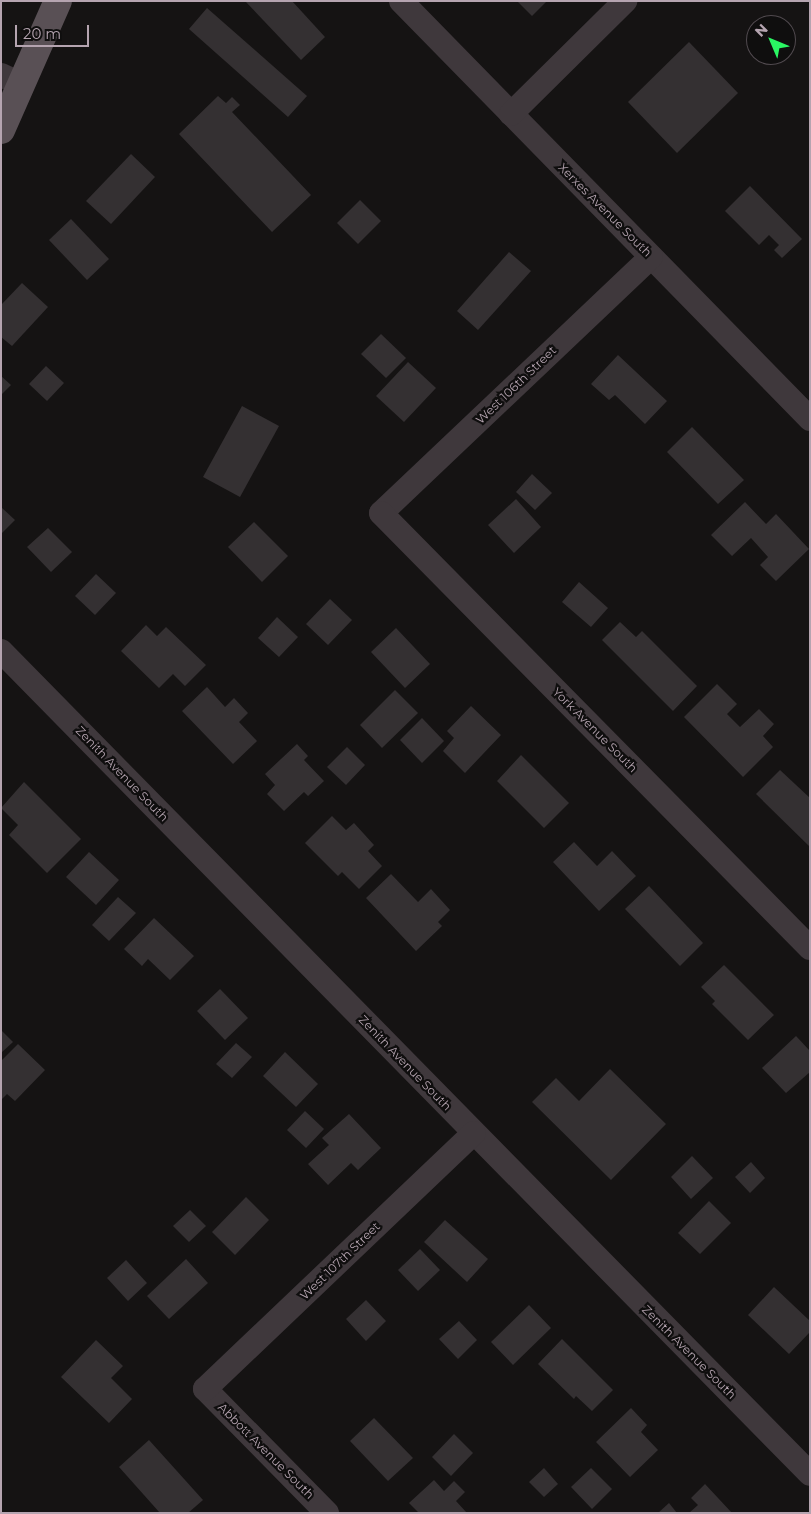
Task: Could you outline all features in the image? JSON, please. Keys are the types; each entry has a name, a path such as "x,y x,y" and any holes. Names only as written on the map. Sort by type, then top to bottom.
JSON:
{"main road":[{"path":"1,130 12,80 58,1"}],"street":[{"name":"Xerxes Avenue South","path":"401,1 810,419"},
{"path":"511,114 626,1"},
{"name":"West 106th Street","path":"381,513 651,257"},
{"name":"York Avenue South","path":"381,513 810,948"},
{"name":"Zenith Avenue South","path":"1,651 810,1474"},
{"name":"West 107th Street","path":"205,1389 474,1134"},
{"name":"Abbott Avenue South","path":"205,1389 327,1513"}],"building":[{"path":"245,1 292,1 325,37 301,60"},
{"path":"517,1 547,1 532,16"},
{"path":"207,8 307,96 288,117 189,29"},
{"path":"689,42 738,93 677,153 628,102"},
{"path":"218,96 226,103 232,97 240,105 232,112 311,195 272,232 179,134"},
{"path":"131,154 155,177 111,224 86,201"},
{"path":"750,186 802,239 782,258 774,250 779,245 769,235 759,245 725,211"},
{"path":"360,200 381,221 358,244 337,223"},
{"path":"71,219 109,259 87,280 49,240"},
{"path":"509,252 531,271 478,330 457,311"},
{"path":"22,283 48,307 12,346 1,337 1,305"},
{"path":"381,334 406,358 386,378 361,354"},
{"path":"618,355 667,401 645,424 615,395 609,400 591,384"},
{"path":"408,362 436,388 404,422 376,396"},
{"path":"46,366 64,383 47,401 29,384"},
{"path":"1,376 11,385 1,395"},
{"path":"242,406 279,426 240,497 203,477"},
{"path":"692,427 744,480 718,504 667,452"},
{"path":"532,474 552,493 535,510 516,492"},
{"path":"516,499 541,527 514,553 488,525"},
{"path":"745,502 766,524 776,514 809,549 776,581 760,565 768,557 751,538 732,556 711,535"},
{"path":"1,507 15,520 1,534"},
{"path":"254,522 288,556 262,582 228,547"},
{"path":"48,528 72,552 51,572 27,547"},
{"path":"96,574 116,593 95,615 75,596"},
{"path":"579,582 608,608 591,627 562,602"},
{"path":"330,599 352,620 328,645 306,624"},
{"path":"277,617 298,637 279,657 258,638"},
{"path":"620,622 636,637 642,631 697,686 673,711 602,640"},
{"path":"146,625 157,636 166,627 206,665 185,686 173,674 159,688 121,651"},
{"path":"396,628 430,664 405,688 371,652"},
{"path":"717,684 737,704 727,714 740,727 759,709 774,724 763,736 773,747 743,777 684,717"},
{"path":"207,687 225,707 234,698 248,713 239,722 257,741 233,764 182,711"},
{"path":"395,690 418,713 382,748 360,725"},
{"path":"471,706 501,735 465,773 443,751 454,738 447,731"},
{"path":"422,718 444,741 422,763 400,740"},
{"path":"297,744 308,756 304,760 324,781 308,796 304,792 284,811 267,794 275,785 265,774"},
{"path":"347,747 365,765 346,785 327,767"},
{"path":"521,755 569,803 544,828 497,781"},
{"path":"780,770 810,798 810,847 756,794"},
{"path":"24,782 81,839 47,873 9,835 18,825 1,808"},
{"path":"332,816 346,830 354,823 374,845 368,851 382,866 359,889 342,872 338,876 305,843"},
{"path":"574,842 597,866 612,851 636,876 599,911 553,862"},
{"path":"89,852 119,880 96,905 66,877"},
{"path":"391,874 418,902 431,889 450,910 438,922 442,926 416,951 366,898"},
{"path":"649,886 703,943 680,966 625,909"},
{"path":"118,897 136,913 109,941 92,925"},
{"path":"154,918 194,956 170,980 148,959 142,966 124,949"},
{"path":"724,965 774,1015 748,1040 712,1004 715,1001 701,987"},
{"path":"220,989 248,1018 225,1040 197,1011"},
{"path":"1,1030 13,1042 1,1053"},
{"path":"796,1036 810,1051 810,1072 786,1093 762,1068"},
{"path":"236,1043 252,1057 232,1078 216,1064"},
{"path":"18,1044 45,1070 15,1101 7,1094 1,1100 1,1061"},
{"path":"285,1052 318,1084 296,1107 263,1076"},
{"path":"610,1069 666,1124 611,1180 532,1102 556,1078 579,1101"},
{"path":"305,1111 324,1129 306,1148 287,1130"},
{"path":"349,1114 381,1148 358,1170 351,1163 328,1185 308,1164 329,1145 322,1138"},
{"path":"692,1156 713,1178 691,1199 671,1177"},
{"path":"751,1162 765,1178 750,1193 735,1177"},
{"path":"246,1197 269,1220 235,1255 212,1232"},
{"path":"709,1201 731,1223 700,1254 678,1233"},
{"path":"190,1210 206,1226 189,1242 173,1226"},
{"path":"445,1220 488,1259 467,1282 424,1242"},
{"path":"420,1249 440,1270 418,1291 398,1270"},
{"path":"186,1259 208,1283 169,1319 147,1296"},
{"path":"126,1260 147,1283 128,1301 107,1278"},
{"path":"774,1287 810,1321 810,1332 789,1354 748,1315"},
{"path":"366,1300 386,1321 366,1341 346,1319"},
{"path":"529,1305 551,1328 513,1365 491,1342"},
{"path":"459,1321 477,1340 458,1359 439,1339"},
{"path":"562,1339 613,1390 592,1411 576,1396 574,1399 538,1364"},
{"path":"96,1340 123,1366 111,1378 132,1399 109,1423 61,1377"},
{"path":"631,1408 647,1425 641,1432 658,1450 630,1477 596,1442"},
{"path":"374,1418 413,1458 388,1481 350,1441"},
{"path":"454,1434 473,1453 451,1476 432,1457"},
{"path":"149,1440 203,1500 188,1513 160,1513 119,1467"},
{"path":"544,1468 558,1484 544,1497 529,1482"},
{"path":"591,1468 612,1489 592,1509 571,1487"},
{"path":"434,1480 444,1491 454,1481 465,1492 456,1501 467,1513 419,1513 409,1503"},
{"path":"705,1484 732,1513 689,1513 698,1505 691,1498"},
{"path":"669,1503 677,1513 658,1513"}]}
